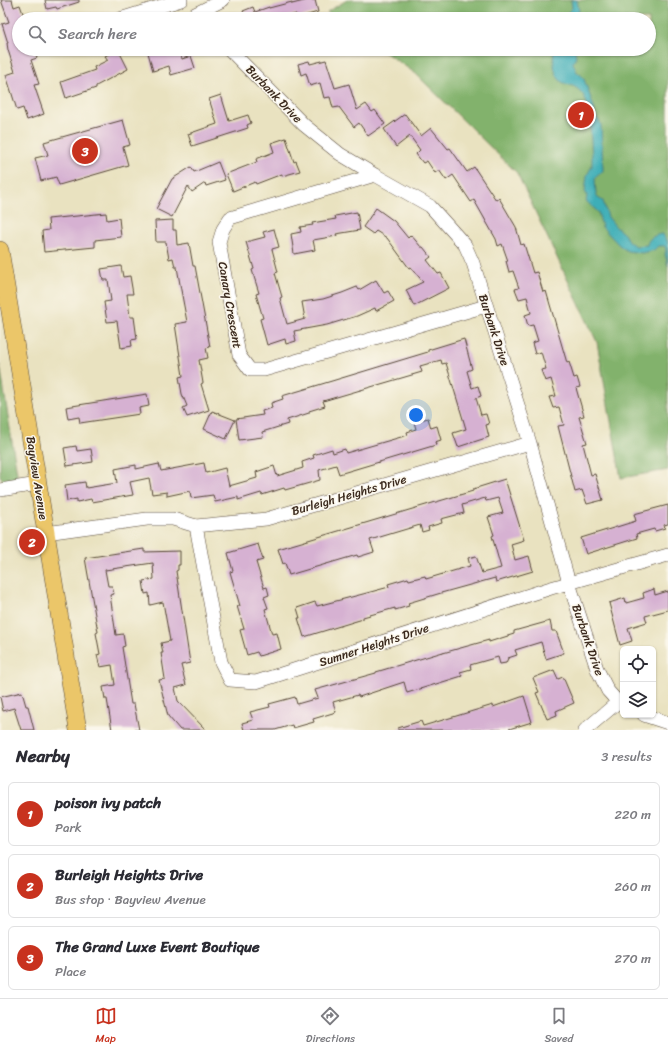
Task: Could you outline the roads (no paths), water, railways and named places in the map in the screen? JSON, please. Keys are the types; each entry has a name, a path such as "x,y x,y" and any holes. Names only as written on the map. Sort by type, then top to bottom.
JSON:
{"main road":[{"name":"Bayview Avenue","path":"0,250 4,295 38,484 78,730"}],"street":[{"path":"142,12 181,0 193,12"},
{"path":"204,12 223,0"},
{"name":"Burbank Drive","path":"237,56 304,125 340,154 375,176 430,206 465,245 473,263 530,443 568,583 597,669 608,691 620,703"},
{"name":"Canary Crescent","path":"375,176 230,218 223,229 219,242 239,356 250,370 264,370 486,306"},
{"name":"Burleigh Heights Drive","path":"46,533 147,519 173,519 196,526 266,519 530,443"},
{"path":"0,490 38,484"},
{"name":"Sumner Heights Drive","path":"196,526 220,662 230,680 256,682 568,583 668,555"},
{"path":"584,730 620,703"},
{"path":"653,718 668,723"}],"water":[{"path":"571,0 577,0 578,12 568,12 572,8"},
{"path":"576,56 573,63 577,72 584,79 594,107 595,115 601,124 603,171 595,178 596,194 598,198 603,201 608,217 624,234 629,242 636,246 647,245 649,240 653,237 663,234 668,241 668,266 665,246 658,246 654,250 642,253 627,251 619,245 602,227 598,212 586,201 587,196 585,191 587,175 592,166 590,125 586,120 587,105 584,96 578,89 560,81 554,65 554,57"}],"place":[{"name":"poison ivy patch","path":"581,115"},
{"name":"The Grand Luxe Event Boutique","path":"85,151"},
{"name":"Burleigh Heights Drive","path":"32,542"}]}
